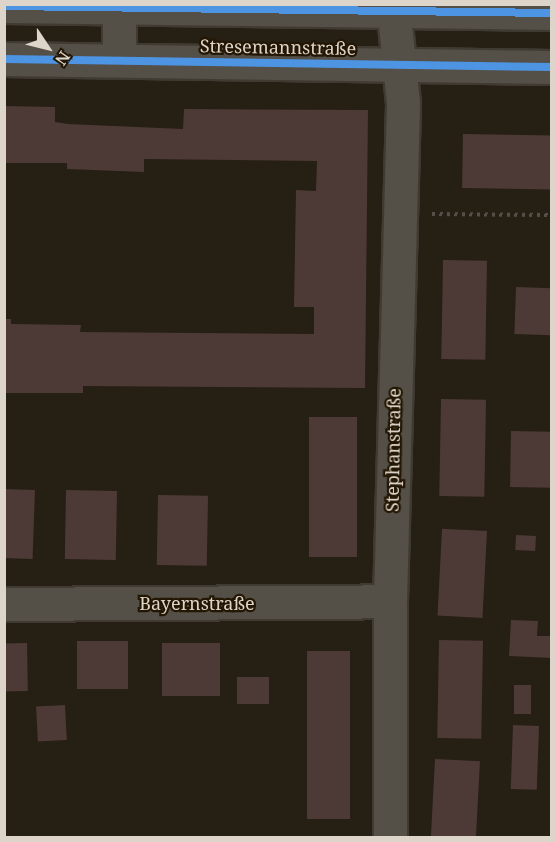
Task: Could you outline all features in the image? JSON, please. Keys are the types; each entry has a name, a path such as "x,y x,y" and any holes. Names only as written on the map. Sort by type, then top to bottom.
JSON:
{"street":[{"name":"Stresemannstraße","path":"4,6 393,8 552,13"},
{"path":"119,7 119,60"},
{"name":"Stephanstraße","path":"390,837 390,601 403,103 393,8"},
{"name":"Stresemannstraße","path":"4,59 552,67"},
{"name":"Bayernstraße","path":"4,604 390,601"}],"path":[{"path":"400,214 552,215"}],"building":[{"path":"4,106 55,107 55,122 68,124 183,129 184,109 368,110 365,388 83,386 83,393 4,393 4,319 11,319 11,324 81,325 80,332 314,334 314,307 294,307 296,190 316,191 317,161 144,159 144,172 67,169 67,163 4,163"},
{"path":"463,134 552,136 551,190 462,188"},
{"path":"443,260 487,261 485,360 441,359"},
{"path":"516,287 552,288 550,335 514,334"},
{"path":"441,399 486,400 484,497 439,496"},
{"path":"309,417 357,417 357,557 309,557"},
{"path":"511,431 552,432 551,488 510,487"},
{"path":"4,489 35,490 33,559 4,558"},
{"path":"66,490 117,491 116,560 65,559"},
{"path":"158,495 208,496 207,566 157,565"},
{"path":"442,529 487,531 482,618 438,616"},
{"path":"516,535 536,536 535,551 515,550"},
{"path":"511,620 538,621 537,636 552,636 552,658 509,656"},
{"path":"439,640 483,641 481,739 437,738"},
{"path":"77,641 128,641 128,689 77,689"},
{"path":"4,643 27,643 28,691 5,691"},
{"path":"162,643 220,643 220,696 162,696"},
{"path":"307,651 350,651 350,819 307,819"},
{"path":"237,677 269,677 269,704 237,704"},
{"path":"514,685 531,685 531,714 514,714"},
{"path":"65,705 67,740 38,741 36,707"},
{"path":"513,725 539,726 537,790 511,789"},
{"path":"435,759 480,761 476,838 431,838"}],"cycle path":[{"path":"4,6 552,13"},
{"path":"4,59 552,67"}]}
